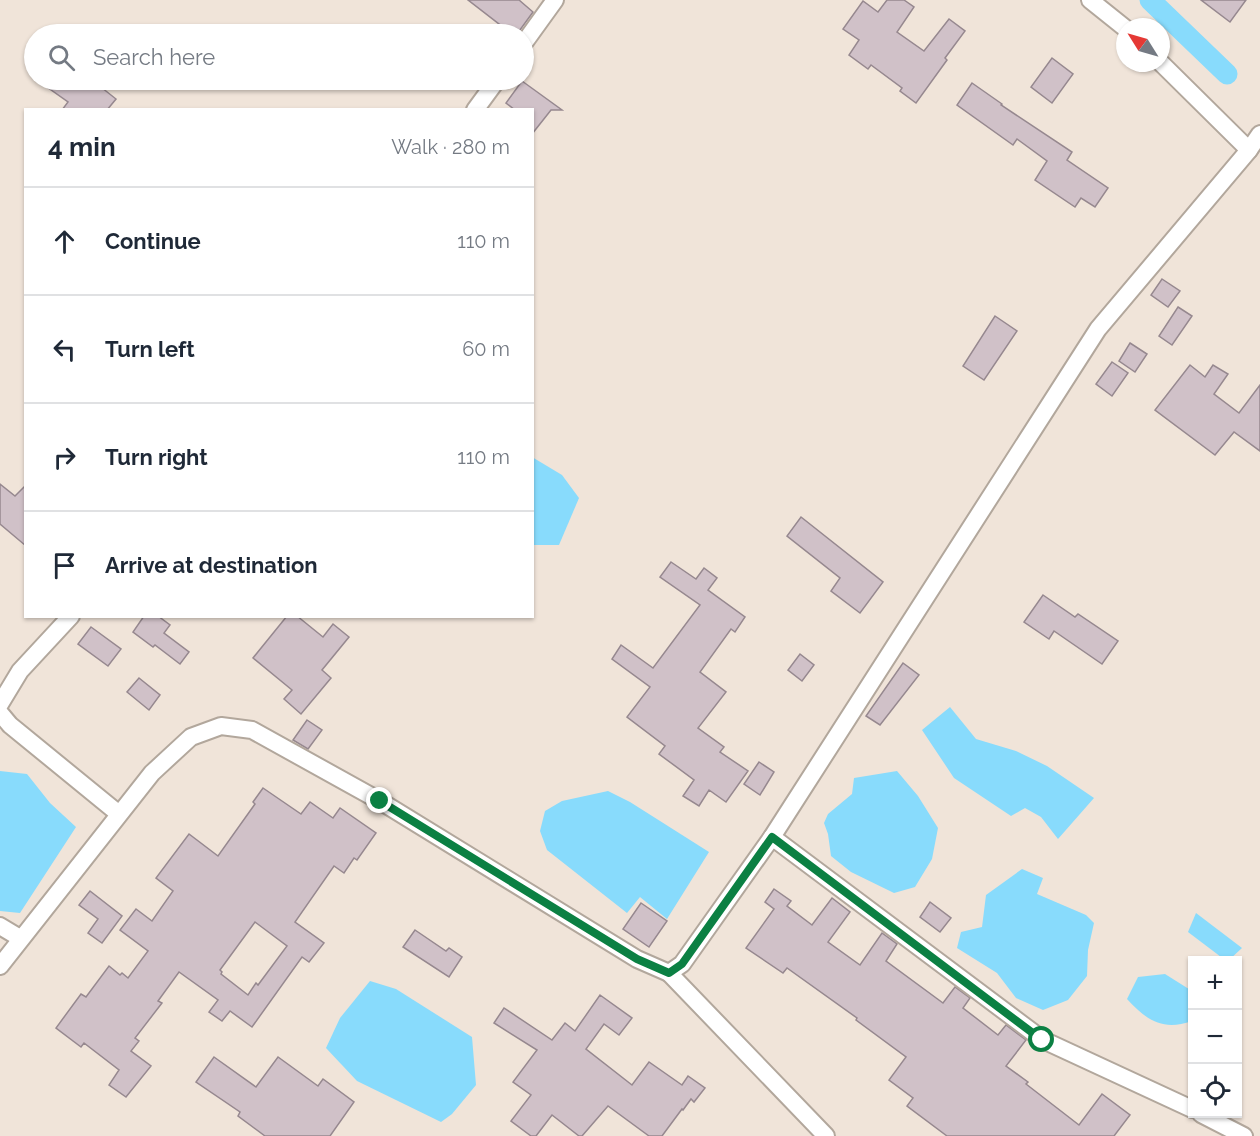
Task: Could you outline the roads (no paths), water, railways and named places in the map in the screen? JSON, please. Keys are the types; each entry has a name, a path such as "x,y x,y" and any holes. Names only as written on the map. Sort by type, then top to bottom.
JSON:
{"street":[{"path":"534,29 555,0"},
{"path":"1090,0 1116,21"},
{"path":"1170,72 1249,150"},
{"path":"476,108 490,90"},
{"path":"669,973 682,964 772,837 1098,329 1260,134"},
{"path":"0,704 20,671 69,618"},
{"path":"0,713 10,725 118,814"},
{"path":"0,966 152,772 191,737 221,726 252,730 380,801 637,959 669,973 826,1136"},
{"path":"772,837 1042,1040 1188,1107"},
{"path":"0,926 20,938"},
{"path":"1210,1118 1244,1136"}],"water":[{"path":"534,458 562,475 579,498 559,545 534,545"},
{"path":"950,707 976,739 1016,751 1047,766 1094,798 1058,839 1041,817 1025,808 1011,816 954,778 922,730"},
{"path":"0,771 27,774 50,803 76,827 20,913 0,911"},
{"path":"897,771 918,796 938,828 932,859 915,887 894,893 851,872 831,856 824,823 828,814 852,794 854,778"},
{"path":"608,791 630,802 709,852 667,919 640,897 627,913 547,850 540,831 545,811 562,801"},
{"path":"1022,869 1043,878 1037,894 1086,915 1094,923 1088,950 1087,976 1068,1000 1043,1010 1016,998 997,973 957,948 961,932 982,927 986,895"},
{"path":"1196,913 1242,948 1233,956 1220,956 1188,932"},
{"path":"1165,974 1188,988 1188,1022 1164,1024 1142,1013 1127,999 1138,977"},
{"path":"370,981 396,989 472,1037 476,1085 452,1114 441,1122 357,1081 326,1048 340,1018"}],"waterway":[{"path":"1150,0 1227,74"}]}
